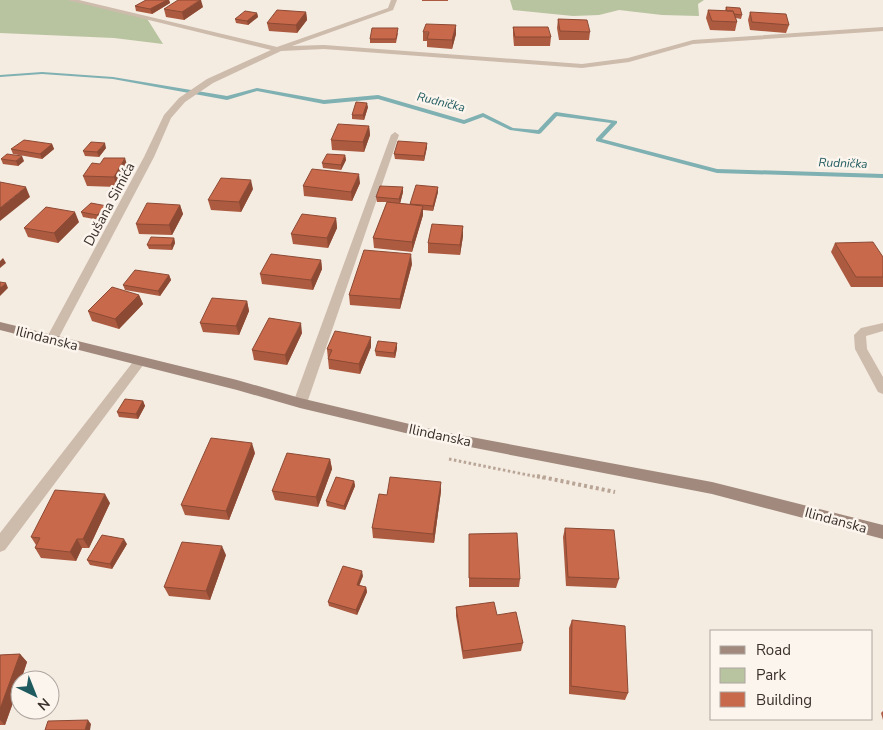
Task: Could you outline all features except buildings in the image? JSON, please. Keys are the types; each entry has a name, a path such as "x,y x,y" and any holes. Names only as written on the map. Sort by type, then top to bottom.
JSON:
{"street":[{"path":"70,0 92,2 277,49 324,47 582,66 629,60 693,42 883,29"},
{"name":"Dušana Simića","path":"52,339 150,157 166,117 182,100 197,88 277,49 392,9 394,0"},
{"path":"300,403 395,135"},
{"name":"Ilindanska","path":"0,326 236,385 300,403 439,436 712,488 883,532"},
{"path":"883,327 865,331 860,335 861,349 883,389"},
{"path":"0,545 140,361"}],"green space":[{"path":"0,0 70,0 146,17 163,44 114,38 0,33"},
{"path":"510,0 704,0 698,4 699,16 662,15 619,10 599,15 573,16 513,10"}],"waterway":[{"name":"Rudnička","path":"0,76 42,73 113,78 227,98 257,89 324,102 378,97 464,122 483,115 512,129 539,132 556,114 615,122 598,140 717,171 883,176"}]}
